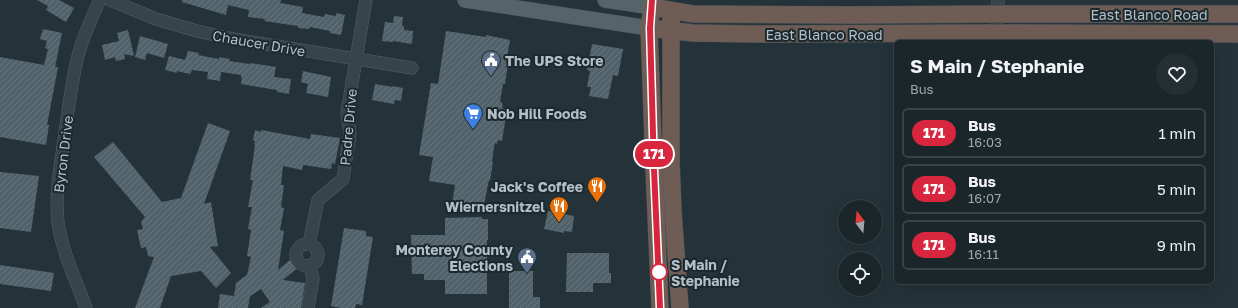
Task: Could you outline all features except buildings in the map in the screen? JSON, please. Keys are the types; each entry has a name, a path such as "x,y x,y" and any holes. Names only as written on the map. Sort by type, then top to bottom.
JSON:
{"highway":[{"path":"652,3 650,28 660,308"},
{"name":"East Blanco Road","path":"652,3 671,5 693,14 848,15 998,7 1238,14"},
{"path":"671,5 671,162 680,308"},
{"name":"East Blanco Road","path":"650,28 693,33 757,34 1238,34"}],"main road":[{"path":"465,0 650,28"},
{"path":"605,0 652,3"}],"street":[{"name":"Byron Drive","path":"86,308 62,241 58,221 57,192 72,87 78,57 86,32 100,0"},
{"name":"Chaucer Drive","path":"110,0 156,19 228,38 412,68"},
{"name":"Padre Drive","path":"308,308 313,279 310,266 299,263 296,256 297,250 305,244 309,244 318,200 343,179 350,133 347,113 366,0"},
{"path":"997,33 998,7"}],"bus line":[{"name":"171","path":"652,0 650,28 660,308"}],"place":[{"name":"The UPS Store","path":"491,77"},
{"name":"Nob Hill Foods","path":"473,130"},
{"name":"Jack's Coffee","path":"597,203"},
{"name":"Wiernersnitzel","path":"559,223"},
{"name":"S Main / Stephanie","path":"659,272"},
{"name":"Monterey County Elections","path":"527,274"}]}
